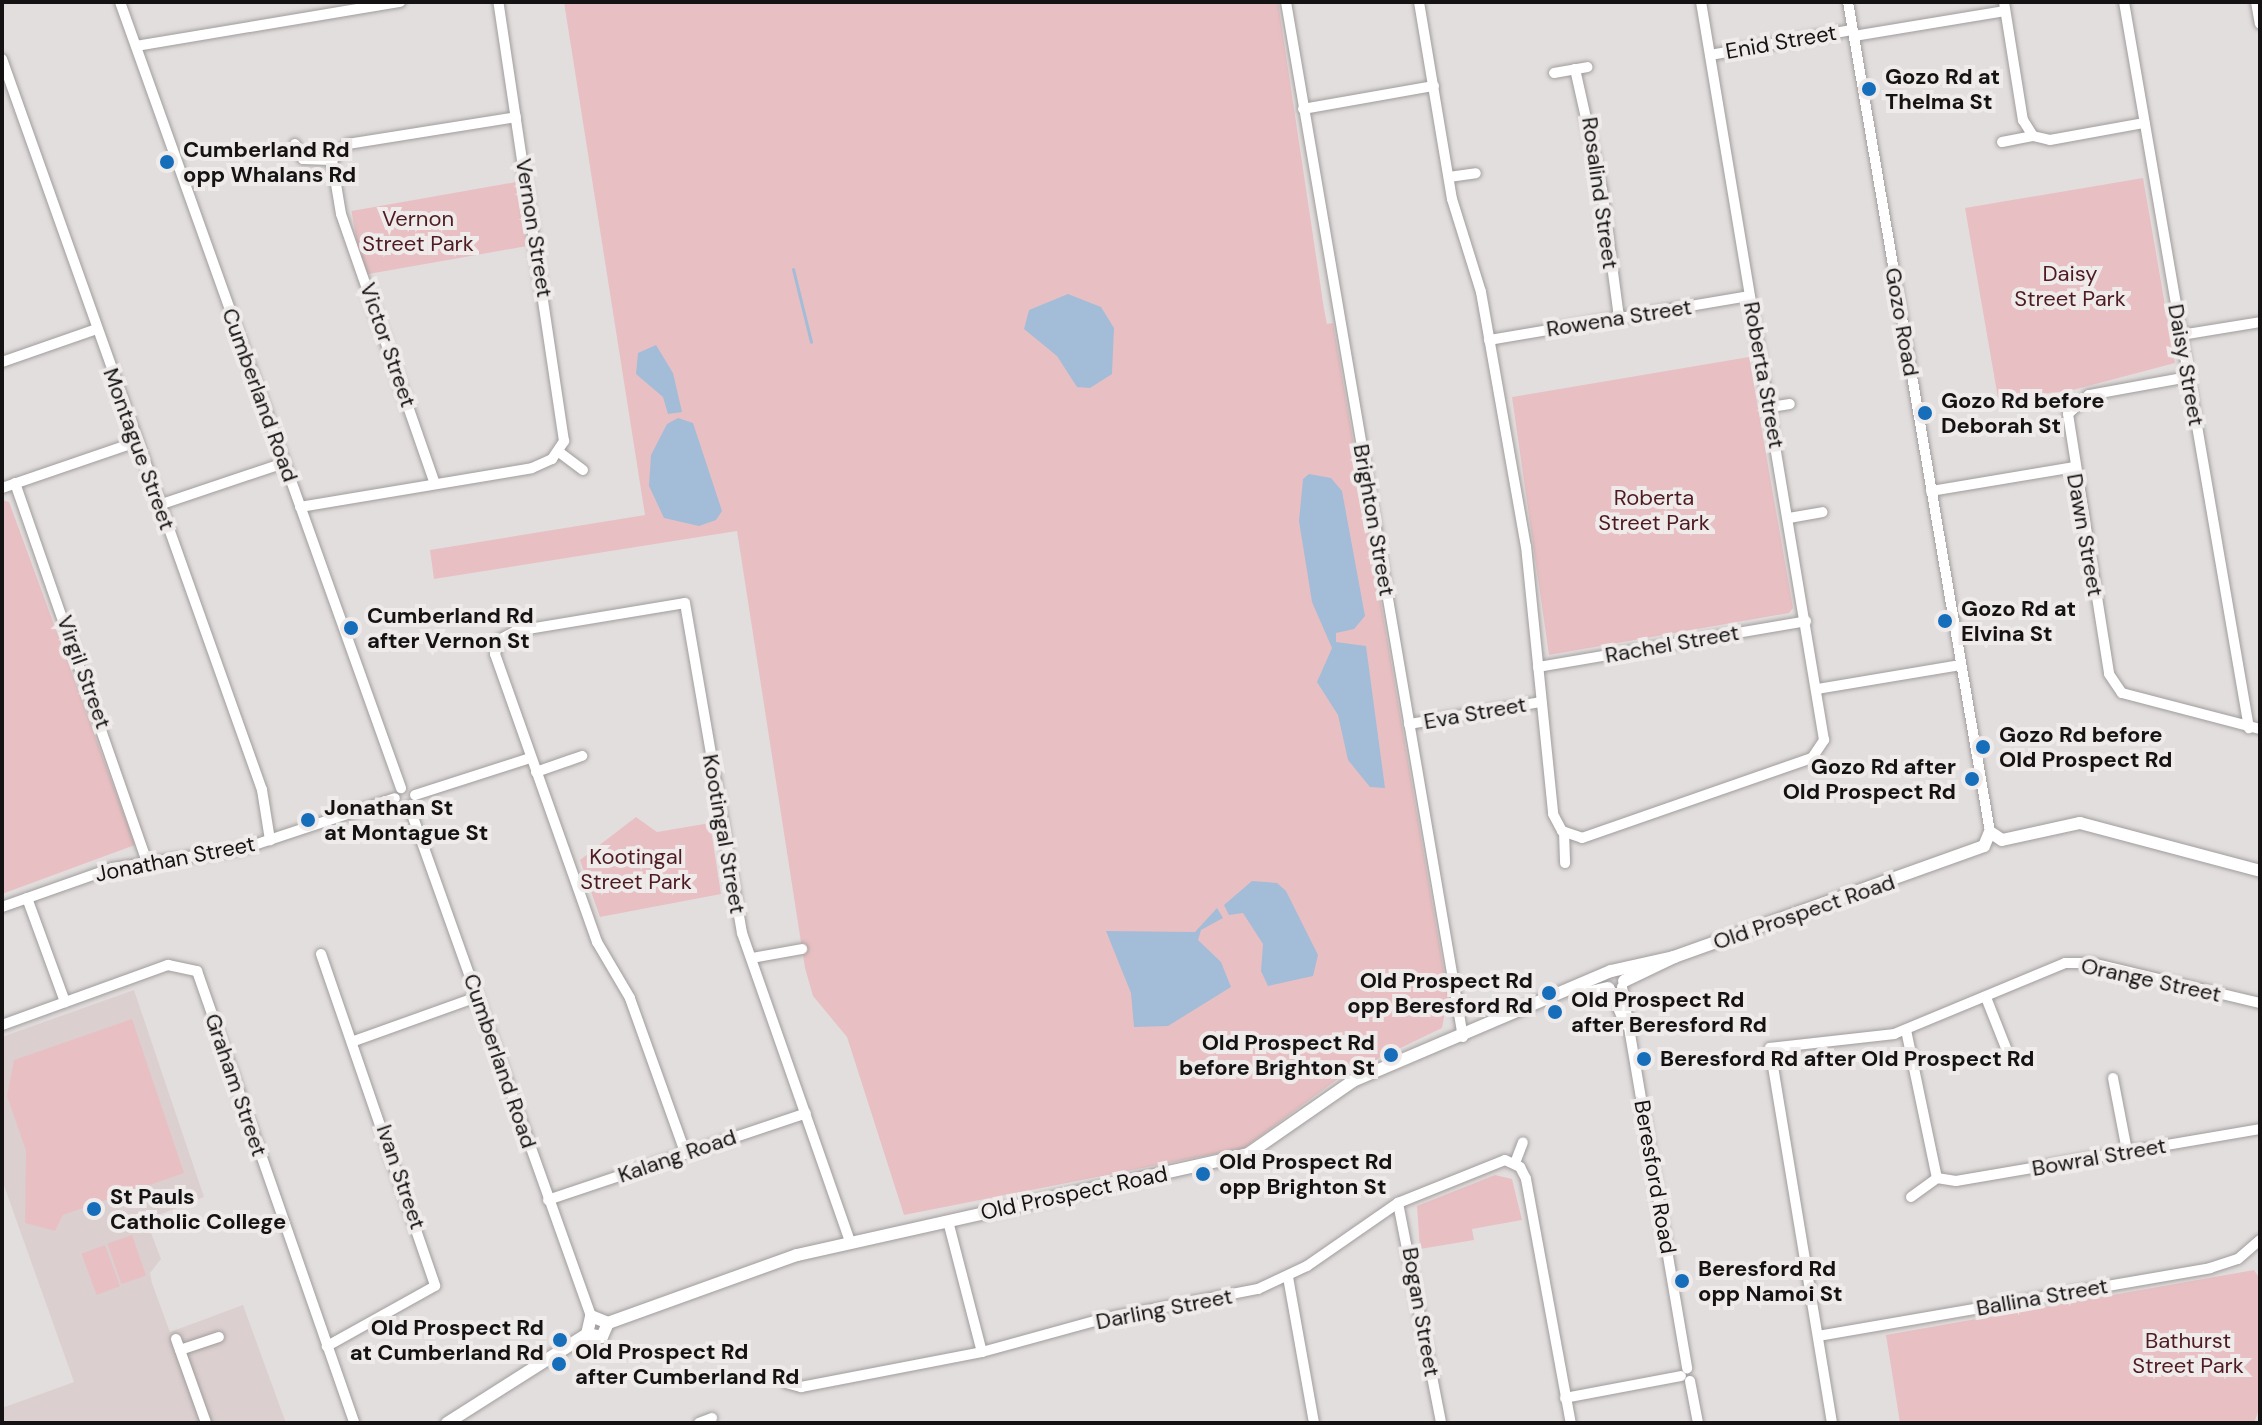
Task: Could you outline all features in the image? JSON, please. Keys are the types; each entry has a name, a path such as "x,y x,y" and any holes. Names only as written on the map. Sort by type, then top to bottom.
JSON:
{"main road":[{"path":"1984,846 1990,832 2002,840 2080,823 2260,871"},
{"name":"Old Prospect Road","path":"587,1334 602,1337 608,1323 777,1260 1248,1154 1353,1081 1556,1000 1615,982 1674,957 1984,846 1996,851 2002,840"},
{"path":"447,1423 587,1334 591,1316 608,1323"}],"street":[{"name":"Cumberland Road","path":"120,2 401,788"},
{"path":"136,46 400,2"},
{"name":"Vernon Street","path":"498,2 566,430 559,452"},
{"name":"Brighton Street","path":"1286,2 1463,1037"},
{"path":"1419,2 1449,177 1489,340 1526,546 1553,814 1564,832 1565,863"},
{"name":"Roberta Street","path":"1564,832 1589,837 1812,758 1825,750 1771,407 1749,296 1701,2"},
{"name":"Gozo Road","path":"1848,2 1990,832"},
{"name":"Daisy Street","path":"2124,2 2188,377 2254,728"},
{"path":"2256,2 2260,24"},
{"path":"2004,6 2024,123 2033,136"},
{"name":"Enid Street","path":"1710,55 2004,6"},
{"name":"Montague Street","path":"2,59 262,790 270,840"},
{"path":"1554,73 1587,67"},
{"name":"Rosalind Street","path":"1575,69 1602,190 1619,318"},
{"path":"1303,109 1434,86"},
{"path":"295,144 303,159 332,160 348,144 516,117"},
{"path":"2002,142 2033,136 2050,140 2144,123"},
{"name":"Victor Street","path":"332,160 341,214 435,484"},
{"path":"1449,177 1476,173"},
{"name":"Rowena Street","path":"1489,340 1749,296"},
{"path":"2181,335 2260,322"},
{"path":"2,362 97,329"},
{"name":"Dawn Street","path":"2188,377 2075,402 2067,420 2112,691 2254,728"},
{"path":"1771,407 1790,404"},
{"path":"2,488 136,442"},
{"path":"300,507 532,468 559,452 583,470"},
{"path":"159,505 284,463"},
{"path":"1931,491 2074,467"},
{"name":"Virgil Street","path":"15,483 147,862"},
{"path":"1789,518 1822,512"},
{"name":"Kootingal Street","path":"498,643 516,631 685,603 730,885 752,958 850,1242"},
{"name":"Rachel Street","path":"1538,667 1806,621"},
{"path":"485,635 498,643 496,664 597,942 630,998 685,1152"},
{"path":"1817,689 1960,665"},
{"name":"Eva Street","path":"1409,724 1541,702"},
{"path":"536,772 582,756"},
{"path":"415,795 401,788 395,798 409,806 415,795 530,758"},
{"name":"Jonathan Street","path":"2,907 147,862 214,856 395,798"},
{"name":"Cumberland Road","path":"409,806 591,1316"},
{"path":"2,1025 65,1002 27,898"},
{"path":"752,958 802,949"},
{"name":"Ivan Street","path":"321,954 354,1041 435,1286 327,1346"},
{"name":"Orange Street","path":"1832,1423 1768,1046 1906,1030 1987,1000 2038,969 2092,963 2260,1003"},
{"name":"Graham Street","path":"65,1002 172,964 197,971 354,1423"},
{"name":"Beresford Road","path":"1615,982 1626,1027 1686,1376 1698,1423"},
{"path":"354,1041 477,997"},
{"path":"1987,1000 2006,1048"},
{"path":"1906,1030 1937,1178 1911,1197"},
{"path":"2113,1078 2127,1151"},
{"name":"Kalang Road","path":"548,1200 806,1113"},
{"name":"Bowral Street","path":"1937,1178 1956,1181 2260,1129"},
{"path":"1523,1142 1515,1163 1526,1179 1571,1423"},
{"name":"Darling Street","path":"786,1383 801,1387 982,1352 1102,1319 1245,1293 1288,1277 1398,1203 1502,1161 1515,1163"},
{"name":"Bogan Street","path":"1398,1203 1441,1423"},
{"path":"948,1221 982,1352"},
{"name":"Ballina Street","path":"1818,1336 2210,1268 2238,1259 2260,1240"},
{"path":"1288,1277 1314,1423"},
{"path":"206,1423 178,1345 219,1337"},
{"path":"1565,1398 1686,1376"},
{"path":"699,1423 712,1418"}],"shaded area":[{"name":"St Pauls Catholic College","path":"134,990 204,1197 146,1220 161,1259 150,1273 152,1283 170,1332 243,1305 286,1423 2,1423 2,1408 74,1382 2,1180 2,1037"}],"green space":[{"path":"564,2 1278,2 1324,309 1327,324 1333,323 1448,995 1442,1028 1342,1076 1244,1148 904,1215 847,1037 813,996 805,968 737,531 434,579 430,550 645,515"},
{"name":"Daisy Street Park","path":"2143,178 2175,363 2069,391 1998,398 1965,208"},
{"name":"Vernon Street Park","path":"516,182 527,246 363,275 352,211"},
{"name":"Roberta Street Park","path":"1749,357 1793,608 1789,613 1549,655 1512,397"},
{"path":"2,500 9,502 135,845 2,894"},
{"name":"Kootingal Street Park","path":"636,817 657,832 710,823 721,894 600,917 580,860"},
{"path":"132,1019 184,1173 63,1215 55,1231 25,1223 26,1151 7,1096 14,1060"},
{"path":"1495,1175 1512,1179 1522,1220 1472,1229 1474,1240 1420,1249 1417,1206"},
{"path":"132,1235 146,1276 121,1284 107,1243"},
{"path":"105,1245 120,1286 97,1295 82,1254"},
{"name":"Bathurst Street Park","path":"2254,1270 2260,1279 2260,1407 2254,1423 1900,1423 1886,1335"}],"water":[{"path":"1068,294 1101,307 1114,328 1112,374 1090,388 1077,387 1057,356 1024,329 1029,310"},
{"path":"656,345 673,373 682,412 668,414 663,397 636,374 638,353"},
{"path":"678,418 693,423 722,511 716,520 699,526 664,518 649,486 651,455 667,424"},
{"path":"1309,474 1331,478 1342,491 1365,616 1354,629 1336,633 1336,642 1366,646 1385,788 1370,787 1348,760 1338,715 1317,682 1332,648 1312,602 1299,521 1303,479"},
{"path":"1252,881 1277,883 1286,891 1318,955 1313,976 1268,986 1261,971 1263,944 1243,913 1229,915 1224,905"},
{"path":"1217,908 1223,918 1201,930 1198,940 1221,962 1231,987 1168,1026 1134,1027 1131,993 1106,931 1195,932"}],"waterway":[{"path":"793,269 811,342"}],"place":[{"name":"Gozo Rd at Thelma St","path":"1869,89"},
{"name":"Cumberland Rd opp Whalans Rd","path":"167,162"},
{"name":"Gozo Rd before Deborah St","path":"1925,413"},
{"name":"Gozo Rd at Elvina St","path":"1945,621"},
{"name":"Cumberland Rd after Vernon St","path":"351,628"},
{"name":"Gozo Rd before Old Prospect Rd","path":"1983,747"},
{"name":"Gozo Rd after Old Prospect Rd","path":"1972,779"},
{"name":"Jonathan St at Montague St","path":"308,820"},
{"name":"Old Prospect Rd opp Beresford Rd","path":"1549,993"},
{"name":"Old Prospect Rd after Beresford Rd","path":"1555,1012"},
{"name":"Old Prospect Rd before Brighton St","path":"1391,1055"},
{"name":"Beresford Rd after Old Prospect Rd","path":"1644,1059"},
{"name":"Old Prospect Rd opp Brighton St","path":"1203,1174"},
{"name":"St Pauls Catholic College","path":"94,1209"},
{"name":"Beresford Rd opp Namoi St","path":"1682,1281"},
{"name":"Old Prospect Rd at Cumberland Rd","path":"560,1340"},
{"name":"Old Prospect Rd after Cumberland Rd","path":"559,1364"}]}
